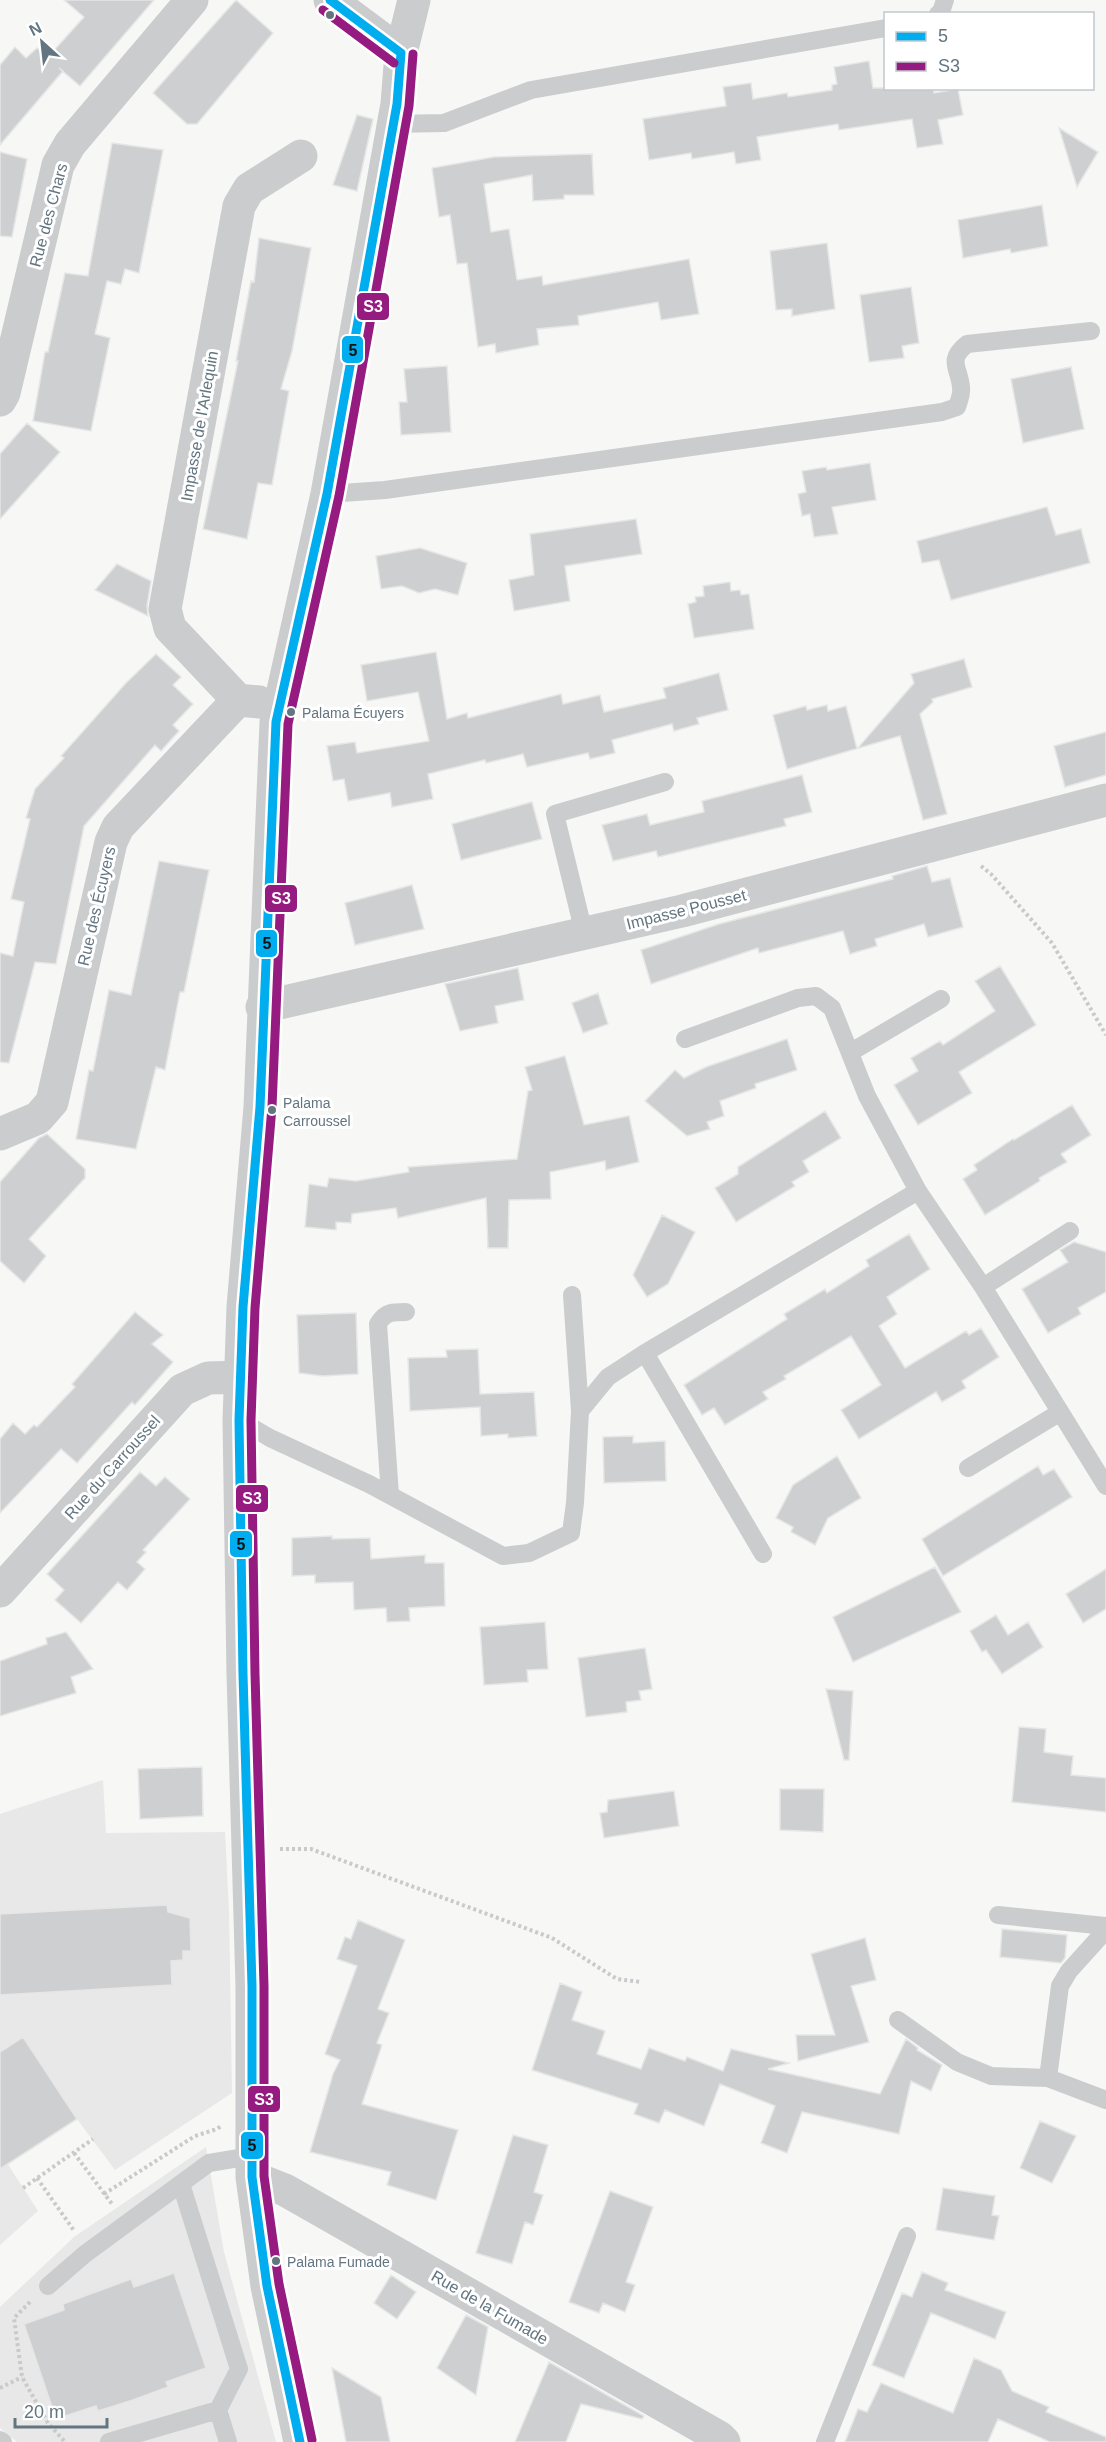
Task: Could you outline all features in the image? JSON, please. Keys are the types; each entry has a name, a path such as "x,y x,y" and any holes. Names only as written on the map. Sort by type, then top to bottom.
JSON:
{"street":[{"name":"Rue des Chars","path":"0,400 4,393 58,165 70,144 192,0"},
{"path":"330,0 401,53"},
{"path":"300,2442 267,2286 251,2166 249,1849 243,1674 239,1420 243,1307 260,1107 262,1006 275,732 327,494 393,124 401,53 414,0"},
{"name":"Impasse de l'Arlequin","path":"238,700 170,628 165,609 239,206 249,189 301,156"},
{"path":"238,700 280,705"},
{"name":"Rue des Écuyers","path":"0,1134 38,1118 52,1102 111,842 118,827 238,700"},
{"name":"Impasse Pousset","path":"262,1006 682,911 1106,800"},
{"name":"Rue du Carroussel","path":"0,1591 182,1390 208,1378 241,1377"},
{"name":"Rue de la Fumade","path":"251,2166 285,2190 709,2431 724,2442"}],"lane":[{"path":"393,124 444,123 531,90 884,28"},
{"path":"327,494 386,490 942,412 957,407 962,388 954,363 958,351 967,345 1091,331"},
{"path":"584,933 555,814 665,782"},
{"path":"685,1039 798,998 816,996 832,1008 867,1096 918,1191 983,1287 1106,1486"},
{"path":"851,1052 941,999"},
{"path":"580,1411 608,1377 918,1191"},
{"path":"983,1287 1070,1231"},
{"path":"239,1420 270,1438 390,1495 504,1556 529,1553 555,1543 571,1533 580,1411 572,1295"},
{"path":"390,1495 378,1324 382,1316 390,1312 406,1312"},
{"path":"645,1353 763,1554"},
{"path":"968,1468 1059,1413"},
{"path":"998,1915 1106,1926"},
{"path":"1048,2078 1060,1986 1069,1971 1106,1930"},
{"path":"898,2020 957,2062 992,2076 1048,2078 1106,2100"},
{"path":"48,2286 89,2252 209,2163 251,2166"},
{"path":"181,2184 239,2369 218,2410 228,2442"},
{"path":"825,2442 907,2236"},
{"path":"109,2442 218,2410"}],"path":[{"path":"946,841 991,874 1052,943 1106,1035"},
{"path":"249,1849 311,1849 552,1938 617,1979 641,1982"},
{"path":"104,2194 195,2136 217,2130 230,2118 252,2115"},
{"path":"23,2188 93,2139"},
{"path":"74,2152 126,2224"},
{"path":"37,2178 89,2252"},
{"path":"48,2286 14,2318 22,2377 48,2423 65,2442"},
{"path":"0,2388 22,2377"}],"shaded area":[{"path":"103,1780 106,1833 225,1832 229,1912 232,2093 115,2170 77,2119 23,2037 0,2052 0,1814"},
{"path":"206,2147 224,2252 276,2442 17,2442 0,2428 0,2307 74,2237"},
{"path":"0,2152 38,2211 0,2245"}],"building":[{"path":"64,0 154,0 80,86 63,71 0,145 0,65 15,47 26,58 37,48 48,57 84,17"},
{"path":"236,0 273,33 197,124 187,124 153,93"},
{"path":"869,61 873,88 933,90 934,93 958,90 963,115 938,120 943,144 917,148 912,119 839,130 838,124 757,137 761,160 736,164 734,152 692,159 691,153 649,160 643,119 726,106 723,87 751,83 753,99 787,93 788,97 832,90 832,85 837,84 834,67"},
{"path":"357,115 373,119 357,191 333,185"},
{"path":"1059,128 1098,152 1077,187"},
{"path":"112,143 163,150 139,273 125,269 121,284 107,281 95,334 110,338 91,431 33,421 45,352 48,352 65,273 88,276"},
{"path":"0,152 27,159 12,237 0,236"},
{"path":"592,154 594,195 564,195 564,199 533,201 532,175 484,184 491,232 509,229 517,280 542,276 543,285 689,259 699,314 661,320 658,302 578,316 579,325 537,329 539,345 496,353 495,344 478,347 467,263 457,264 450,215 439,217 432,168 494,157"},
{"path":"1042,205 1048,246 1011,253 1010,249 963,258 958,220"},
{"path":"259,238 311,248 292,351 281,389 289,391 272,485 258,483 247,539 203,529 238,361 236,361 251,281 254,282"},
{"path":"827,243 835,309 792,316 792,309 776,310 770,251"},
{"path":"911,287 919,343 902,346 904,358 869,362 860,295"},
{"path":"447,366 451,432 401,435 399,402 407,402 404,369"},
{"path":"1071,367 1084,429 1023,443 1011,379"},
{"path":"27,423 60,452 0,519 0,454"},
{"path":"870,463 876,500 832,507 838,534 814,537 810,514 802,516 798,494 806,492 802,471 826,467 827,470"},
{"path":"1047,507 1056,535 1081,529 1090,563 951,600 939,560 922,563 917,541"},
{"path":"636,519 642,554 565,566 570,601 514,611 509,580 534,575 530,534"},
{"path":"420,548 467,563 458,595 435,589 419,593 402,586 381,589 376,556"},
{"path":"117,564 151,581 147,606 148,616 95,590"},
{"path":"730,582 731,591 740,590 741,595 749,594 754,629 694,638 688,604 696,602 695,597 704,596 703,586"},
{"path":"436,652 447,719 467,713 468,718 561,694 563,704 600,695 604,712 666,698 663,688 719,673 728,710 697,718 699,724 674,731 672,724 612,740 615,753 590,759 588,753 527,767 523,754 486,763 485,760 428,774 433,799 392,807 390,793 348,801 344,779 333,781 327,746 355,742 357,753 429,741 418,692 367,701 361,665"},
{"path":"156,654 181,677 173,685 193,704 173,725 179,731 161,751 155,745 84,826 56,964 35,962 9,1063 0,1062 0,953 13,956 24,902 11,899 30,819 26,818 35,789 64,758 61,756 126,683"},
{"path":"964,659 972,687 932,699 933,702 920,714 947,814 923,820 900,736 858,748 914,683 911,674"},
{"path":"827,705 828,711 846,706 857,749 787,769 773,715 806,706 807,710"},
{"path":"1106,732 1106,775 1065,787 1054,746"},
{"path":"802,775 812,812 784,819 786,826 658,857 656,851 613,861 602,825 647,814 650,825 704,812 702,801"},
{"path":"532,802 542,839 461,860 452,824"},
{"path":"159,861 209,870 184,992 180,992 165,1070 156,1067 136,1149 76,1139 89,1070 93,1071 109,990 131,995"},
{"path":"927,866 932,882 950,878 963,927 928,937 924,924 875,939 877,946 850,954 843,931 759,953 758,948 651,984 641,950 719,924 893,879 892,876"},
{"path":"412,885 424,929 355,945 345,903"},
{"path":"1000,966 1036,1025 959,1072 972,1093 918,1125 894,1085 918,1071 911,1058 940,1041 943,1045 995,1011 975,981"},
{"path":"518,968 524,1000 495,1006 498,1023 460,1031 445,984"},
{"path":"598,993 608,1024 583,1033 572,1003"},
{"path":"787,1039 797,1070 755,1084 756,1088 720,1101 724,1116 707,1122 710,1129 687,1136 645,1101 675,1070 684,1078 706,1067"},
{"path":"565,1056 584,1125 629,1116 639,1162 606,1170 605,1161 550,1172 551,1199 509,1200 508,1248 488,1248 486,1198 398,1218 396,1208 352,1214 351,1223 336,1222 336,1230 305,1227 309,1184 327,1187 329,1178 356,1181 409,1172 408,1167 517,1159 528,1091 532,1090 525,1067"},
{"path":"1072,1105 1091,1135 1061,1154 1067,1162 985,1215 963,1179 977,1170 974,1165 1013,1139"},
{"path":"825,1111 841,1138 803,1161 809,1172 792,1182 795,1186 736,1222 715,1188 738,1174 738,1167"},
{"path":"47,1134 85,1169 85,1178 29,1239 46,1256 24,1283 0,1261 0,1182 39,1138"},
{"path":"662,1215 695,1232 668,1284 647,1297 633,1275"},
{"path":"909,1234 930,1269 887,1297 897,1314 879,1326 905,1368 966,1331 969,1335 981,1328 999,1357 962,1381 966,1388 942,1402 936,1392 859,1439 841,1410 881,1385 851,1336 784,1376 786,1379 763,1392 768,1399 725,1425 714,1408 702,1415 684,1385 787,1319 784,1314 825,1289 827,1293 869,1266 866,1260"},
{"path":"1074,1242 1106,1252 1106,1292 1078,1308 1081,1314 1048,1333 1022,1289 1068,1262 1060,1250"},
{"path":"135,1312 163,1335 152,1344 173,1362 135,1405 132,1402 77,1463 61,1449 0,1513 0,1439 13,1423 25,1434 34,1425 37,1427 75,1387 72,1384"},
{"path":"356,1313 358,1374 323,1376 299,1373 297,1315"},
{"path":"478,1349 480,1394 534,1392 537,1436 508,1438 508,1434 481,1436 480,1407 410,1411 408,1358 447,1357 446,1350"},
{"path":"633,1436 633,1443 665,1441 666,1481 604,1483 603,1437"},
{"path":"837,1456 861,1498 828,1518 815,1545 791,1532 793,1527 776,1518 793,1485"},
{"path":"1038,1466 1043,1475 1054,1469 1072,1497 943,1576 922,1539"},
{"path":"140,1472 156,1486 165,1477 190,1499 143,1550 146,1552 137,1562 145,1569 127,1590 118,1582 81,1623 55,1600 64,1590 47,1574"},
{"path":"332,1536 332,1539 370,1538 371,1559 425,1555 425,1563 444,1563 445,1606 409,1608 410,1621 387,1622 386,1608 354,1610 353,1582 315,1583 315,1575 292,1576 292,1538"},
{"path":"935,1567 961,1612 853,1662 833,1617"},
{"path":"1106,1569 1106,1609 1083,1623 1066,1594"},
{"path":"996,1615 1008,1635 1028,1622 1043,1647 1002,1674 986,1650 982,1652 970,1631"},
{"path":"545,1622 548,1669 527,1670 528,1682 484,1685 480,1627"},
{"path":"66,1632 93,1669 71,1677 76,1693 0,1716 0,1661 47,1644 46,1638"},
{"path":"645,1648 652,1689 639,1691 641,1700 626,1702 627,1712 586,1717 578,1658"},
{"path":"826,1689 853,1691 849,1760 844,1760"},
{"path":"1019,1727 1046,1729 1044,1752 1073,1756 1071,1775 1106,1778 1106,1812 1012,1802"},
{"path":"202,1767 203,1816 140,1819 138,1769"},
{"path":"780,1789 824,1789 823,1832 780,1830"},
{"path":"674,1791 679,1826 604,1838 600,1813 607,1812 608,1800"},
{"path":"167,1905 168,1912 190,1918 191,1951 183,1951 183,1960 171,1961 172,1985 0,1995 0,1914"},
{"path":"358,1920 405,1940 378,2009 389,2013 377,2043 382,2045 362,2104 458,2130 436,2200 387,2185 391,2172 310,2152 333,2074 340,2060 325,2054 357,1966 337,1959 345,1937 351,1939"},
{"path":"1002,1929 1067,1935 1065,1958 1061,1963 1000,1957"},
{"path":"865,1938 876,1980 851,1986 869,2042 798,2061 796,2035 835,2035 811,1954"},
{"path":"560,1983 582,1992 572,2020 605,2031 597,2054 641,2069 649,2048 685,2061 687,2057 723,2071 731,2049 789,2063 768,2069 880,2094 906,2039 918,2048 917,2050 942,2065 931,2091 911,2081 899,2134 802,2112 787,2153 761,2143 775,2106 720,2084 704,2126 665,2110 659,2123 634,2114 638,2104 532,2070"},
{"path":"23,2037 77,2119 0,2169 0,2052"},
{"path":"1040,2121 1076,2136 1052,2183 1020,2168"},
{"path":"513,2135 548,2145 534,2192 543,2195 533,2225 525,2222 512,2264 476,2253"},
{"path":"943,2188 995,2196 992,2215 999,2216 994,2240 936,2230"},
{"path":"610,2191 653,2207 626,2282 635,2285 625,2312 603,2303 599,2313 569,2302"},
{"path":"922,2272 948,2283 945,2290 1006,2312 995,2339 931,2313 904,2378 872,2365 902,2293 912,2297"},
{"path":"174,2273 206,2368 166,2382 168,2387 133,2400 98,2411 96,2406 56,2419 24,2324 64,2310 63,2304 131,2279 134,2287"},
{"path":"391,2275 416,2292 397,2319 374,2303"},
{"path":"466,2315 488,2327 476,2395 437,2368"},
{"path":"974,2358 1001,2370 1012,2391 1049,2407 1046,2412 1106,2437 1106,2442 1050,2442 998,2419 988,2442 845,2442 858,2409 867,2412 881,2383 953,2413"},
{"path":"549,2362 644,2416 642,2419 581,2404 566,2442 515,2442"},
{"path":"332,2368 381,2397 390,2442 346,2442"}],"transit line":[{"name":"5","path":"330,0 401,53"},
{"name":"S3","path":"323,10 394,63"},
{"name":"5","path":"300,2442 267,2286 252,2177 252,1986 243,1674 239,1420 243,1307 260,1107 276,722 327,494 397,104 401,53"},
{"name":"S3","path":"312,2440 279,2284 264,2176 264,1986 255,1674 251,1420 255,1308 272,1107 288,724 339,496 409,106 413,54"}],"place":[{"name":"Palama Écuyers","path":"291,712"},
{"name":"Palama Carroussel","path":"272,1110"},
{"name":"Palama Fumade","path":"276,2261"}]}
